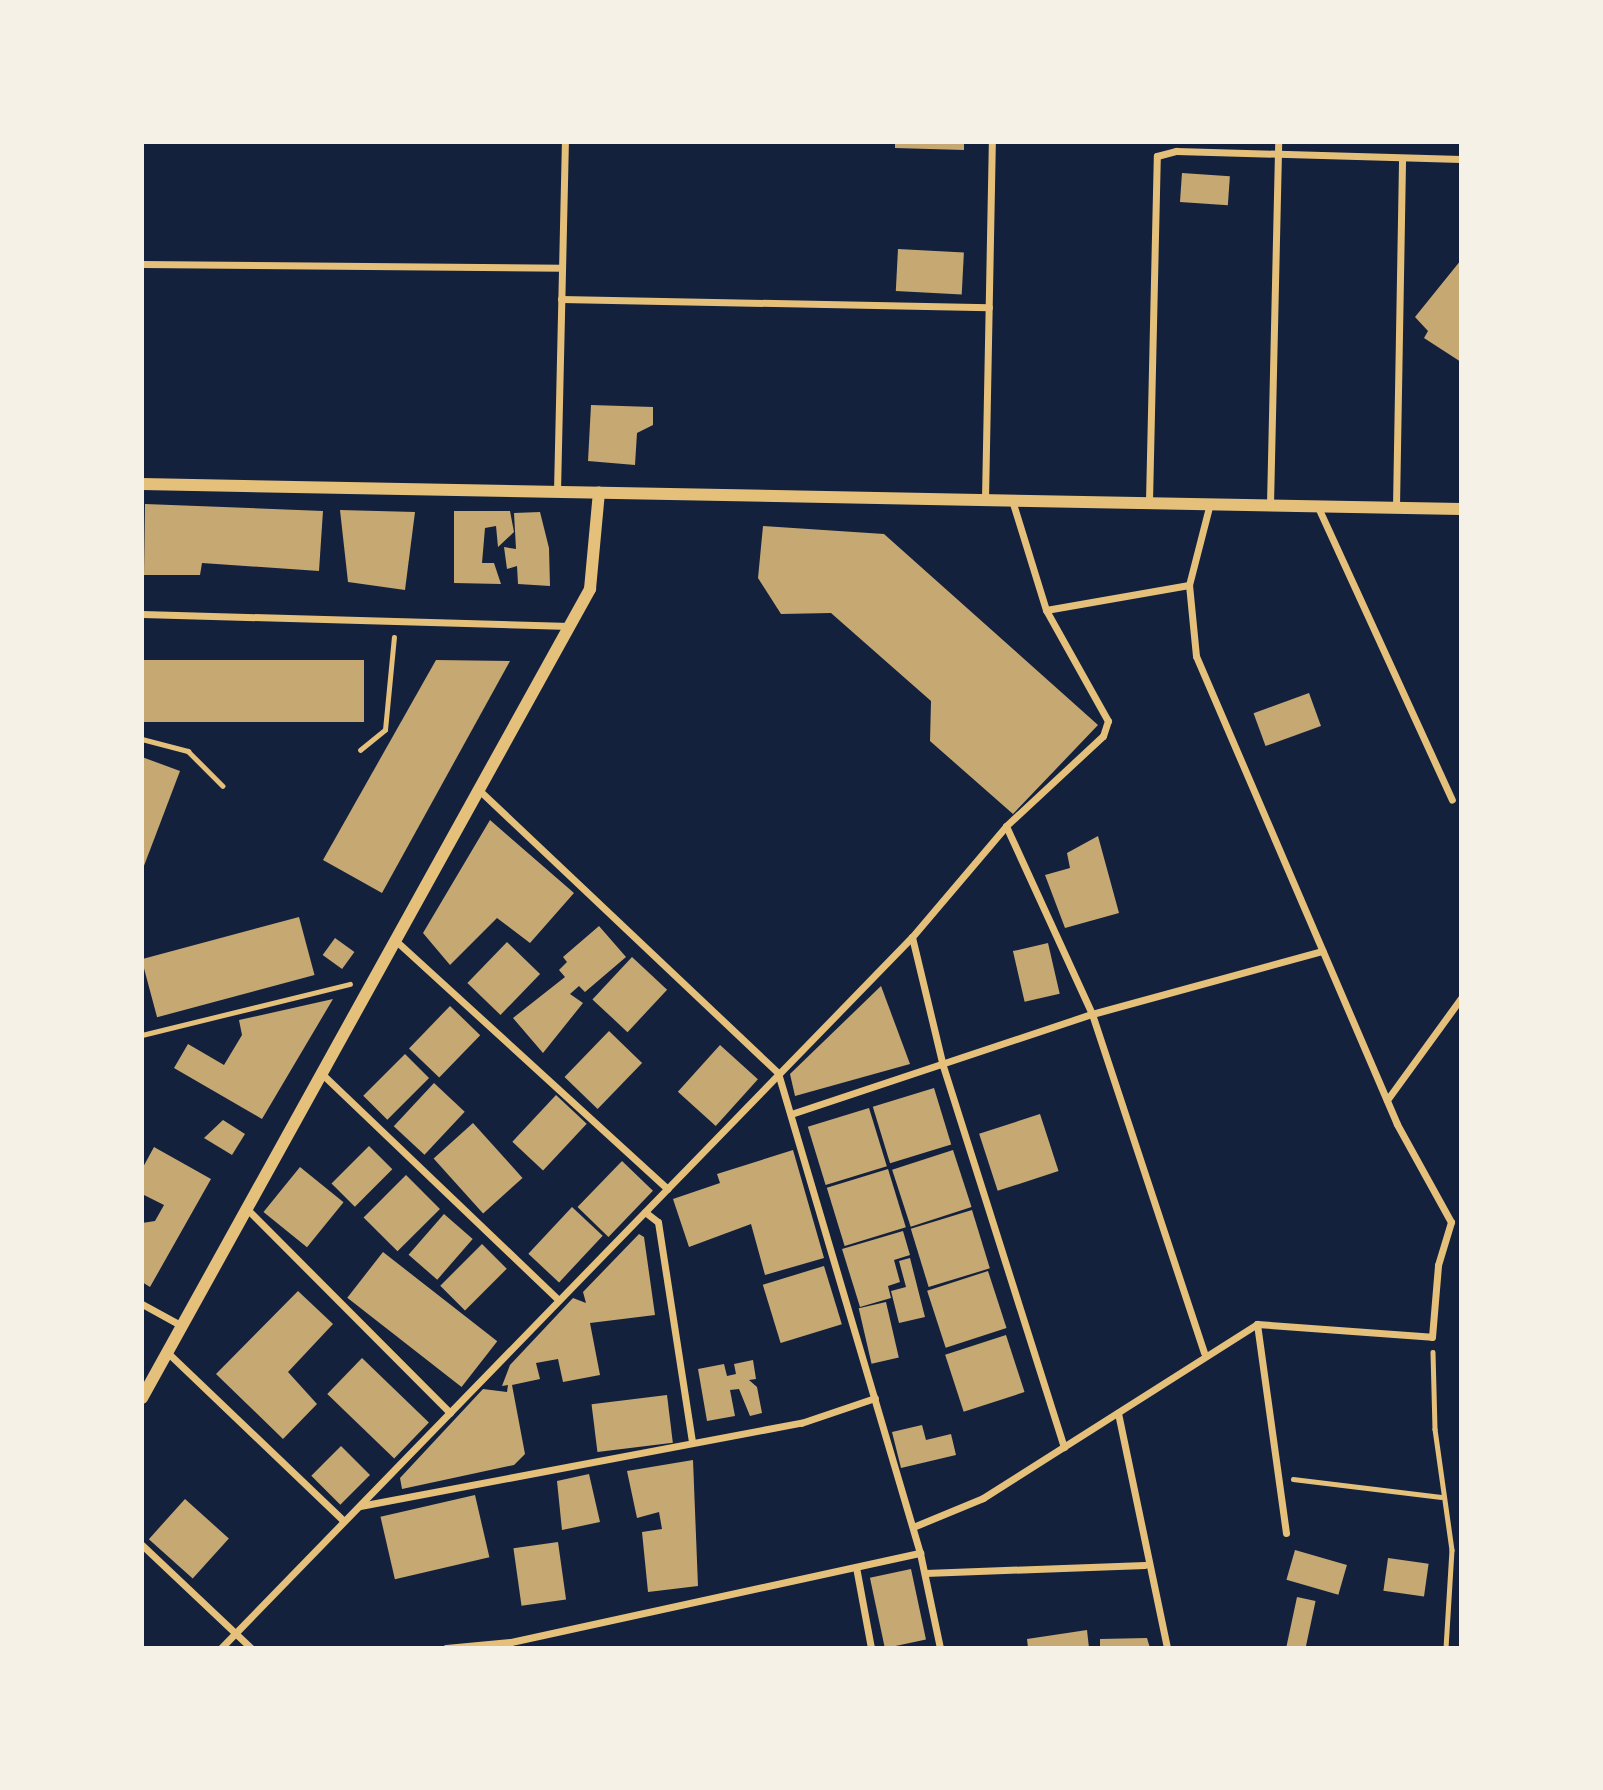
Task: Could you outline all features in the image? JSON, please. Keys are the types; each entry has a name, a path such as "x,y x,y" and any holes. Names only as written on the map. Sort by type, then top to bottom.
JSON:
{"street":[{"path":"557,491 565,142"},
{"path":"985,499 992,142"},
{"path":"1270,504 1278,142"},
{"path":"1149,501 1152,164 1157,156 1176,151 1461,159"},
{"path":"1396,506 1402,158"},
{"path":"142,264 562,268"},
{"path":"561,299 989,307"},
{"path":"142,484 1210,502 1461,509"},
{"path":"142,1398 320,1072 590,589 599,492"},
{"path":"221,1648 912,937 1006,826 1103,736 1108,722 1046,610 1012,499"},
{"path":"913,1527 983,1498 1118,1413 1204,1353 1257,1324 1432,1337 1438,1265 1451,1222 1387,1100 1196,656 1189,585 1210,502"},
{"path":"1317,505 1452,800"},
{"path":"1046,610 1189,585"},
{"path":"142,614 569,626"},
{"path":"480,790 778,1073 913,1527 940,1648"},
{"path":"1006,826 1092,1014 1204,1353"},
{"path":"912,937 943,1066 1065,1447"},
{"path":"396,940 668,1189"},
{"path":"791,1114 943,1066 1092,1014 1323,951"},
{"path":"1387,1100 1461,998"},
{"path":"320,1072 559,1300"},
{"path":"246,1208 450,1413"},
{"path":"645,1212 658,1222 692,1442"},
{"path":"142,1304 182,1326"},
{"path":"1257,1324 1275,1477 1286,1533"},
{"path":"168,1353 344,1521"},
{"path":"359,1507 801,1423 875,1398"},
{"path":"1118,1413 1145,1565 1167,1648"},
{"path":"142,1545 251,1648"},
{"path":"446,1648 511,1642 920,1552"},
{"path":"925,1573 1145,1565"},
{"path":"856,1567 871,1648"}],"path":[{"path":"360,750 385,730 395,620"},
{"path":"142,739 188,751 223,786"},
{"path":"142,1035 344,982 367,989"},
{"path":"1432,1337 1441,1497 1452,1550 1446,1648"},
{"path":"1275,1477 1441,1497"}],"building":[{"path":"895,142 964,142 964,150 895,148"},
{"path":"1182,173 1230,176 1228,205 1180,202"},
{"path":"898,249 964,252 962,294 896,291"},
{"path":"1461,260 1461,362 1424,338 1428,331 1415,317"},
{"path":"591,405 653,407 653,425 637,433 635,465 588,461"},
{"path":"145,504 323,511 319,571 202,563 200,575 144,575"},
{"path":"340,510 415,512 405,590 348,582"},
{"path":"454,511 510,511 514,532 498,547 496,526 485,528 482,563 494,563 501,584 454,583"},
{"path":"540,512 549,548 550,586 518,584 517,566 507,569 504,547 516,549 514,513"},
{"path":"763,526 884,534 1098,725 1013,814 930,741 931,701 831,613 781,614 758,578"},
{"path":"142,660 364,660 364,722 142,722"},
{"path":"436,660 510,661 382,893 323,860"},
{"path":"1309,693 1321,726 1266,746 1254,713"},
{"path":"142,757 180,771 142,871"},
{"path":"490,820 574,893 530,943 497,918 450,965 423,933"},
{"path":"1098,836 1119,913 1065,928 1045,875 1070,868 1067,853"},
{"path":"299,917 315,975 157,1017 142,959"},
{"path":"599,926 626,957 585,992 579,986 570,994 583,1003 543,1053 513,1018 565,977 559,970 567,962 563,957"},
{"path":"335,938 354,952 342,969 323,955"},
{"path":"507,942 540,974 500,1015 467,983"},
{"path":"1048,943 1060,994 1025,1002 1013,951"},
{"path":"632,957 667,990 628,1032 592,999"},
{"path":"881,986 910,1064 795,1096 790,1074"},
{"path":"333,999 262,1119 174,1068 188,1044 224,1065 242,1035 239,1020"},
{"path":"450,1006 480,1035 439,1078 409,1048"},
{"path":"609,1031 642,1063 598,1109 565,1077"},
{"path":"720,1045 758,1079 716,1126 678,1092"},
{"path":"405,1054 429,1078 387,1120 363,1096"},
{"path":"434,1083 465,1112 424,1155 394,1126"},
{"path":"934,1088 951,1144 890,1163 873,1107"},
{"path":"556,1095 587,1124 543,1170 512,1142"},
{"path":"869,1108 887,1166 826,1185 808,1127"},
{"path":"1040,1114 1059,1171 998,1191 979,1134"},
{"path":"223,1120 245,1134 232,1155 204,1138"},
{"path":"473,1123 523,1178 483,1213 434,1158"},
{"path":"369,1146 392,1169 355,1207 332,1183"},
{"path":"154,1147 211,1179 150,1287 142,1282 142,1223 155,1221 164,1205 142,1194 142,1169"},
{"path":"793,1150 824,1258 765,1275 751,1224 689,1247 673,1199 720,1183 717,1174"},
{"path":"953,1150 972,1207 911,1227 892,1170"},
{"path":"622,1161 653,1191 608,1237 578,1207"},
{"path":"300,1167 344,1202 307,1247 263,1212"},
{"path":"888,1169 906,1227 845,1246 827,1188"},
{"path":"406,1175 440,1209 398,1251 364,1217"},
{"path":"572,1207 603,1236 559,1282 528,1254"},
{"path":"972,1210 990,1268 929,1287 911,1229"},
{"path":"444,1214 473,1239 437,1280 409,1255"},
{"path":"903,1231 910,1255 894,1260 900,1282 888,1286 891,1298 860,1307 842,1249"},
{"path":"639,1234 644,1237 655,1315 590,1323 600,1375 563,1382 558,1359 536,1363 540,1379 512,1385 525,1454 514,1465 402,1489 400,1478 483,1389 507,1392 508,1385 502,1386 510,1365 573,1298 586,1303 583,1292"},
{"path":"482,1244 507,1269 465,1310 440,1286"},
{"path":"383,1252 497,1341 462,1387 347,1298"},
{"path":"910,1258 925,1317 899,1323 891,1291 906,1287 899,1261"},
{"path":"824,1266 842,1324 781,1343 763,1285"},
{"path":"988,1271 1007,1328 946,1348 927,1291"},
{"path":"298,1291 333,1324 288,1372 317,1404 283,1439 216,1374"},
{"path":"886,1302 899,1358 872,1364 859,1308"},
{"path":"1006,1335 1025,1392 964,1412 945,1355"},
{"path":"362,1358 429,1423 394,1459 327,1394"},
{"path":"753,1360 756,1379 749,1380 757,1387 762,1413 750,1416 739,1389 730,1390 735,1416 707,1421 698,1369 724,1364 727,1376 736,1374 734,1364"},
{"path":"667,1395 673,1443 597,1452 592,1404"},
{"path":"922,1425 926,1440 951,1434 956,1455 901,1468 892,1432"},
{"path":"341,1446 370,1475 340,1505 311,1476"},
{"path":"693,1460 698,1586 648,1592 642,1532 662,1529 659,1512 637,1518 627,1471"},
{"path":"589,1474 600,1522 562,1530 557,1481"},
{"path":"475,1495 489,1557 395,1579 380,1517"},
{"path":"185,1499 229,1538 193,1579 149,1539"},
{"path":"558,1542 566,1599 522,1606 513,1548"},
{"path":"1295,1550 1347,1565 1338,1595 1286,1580"},
{"path":"1388,1558 1429,1564 1424,1596 1383,1591"},
{"path":"911,1569 926,1639 885,1648 870,1578"},
{"path":"1297,1597 1316,1601 1306,1648 1286,1648"},
{"path":"1087,1630 1089,1648 1028,1648 1027,1639"},
{"path":"1147,1638 1150,1648 1100,1648 1100,1639"}]}
